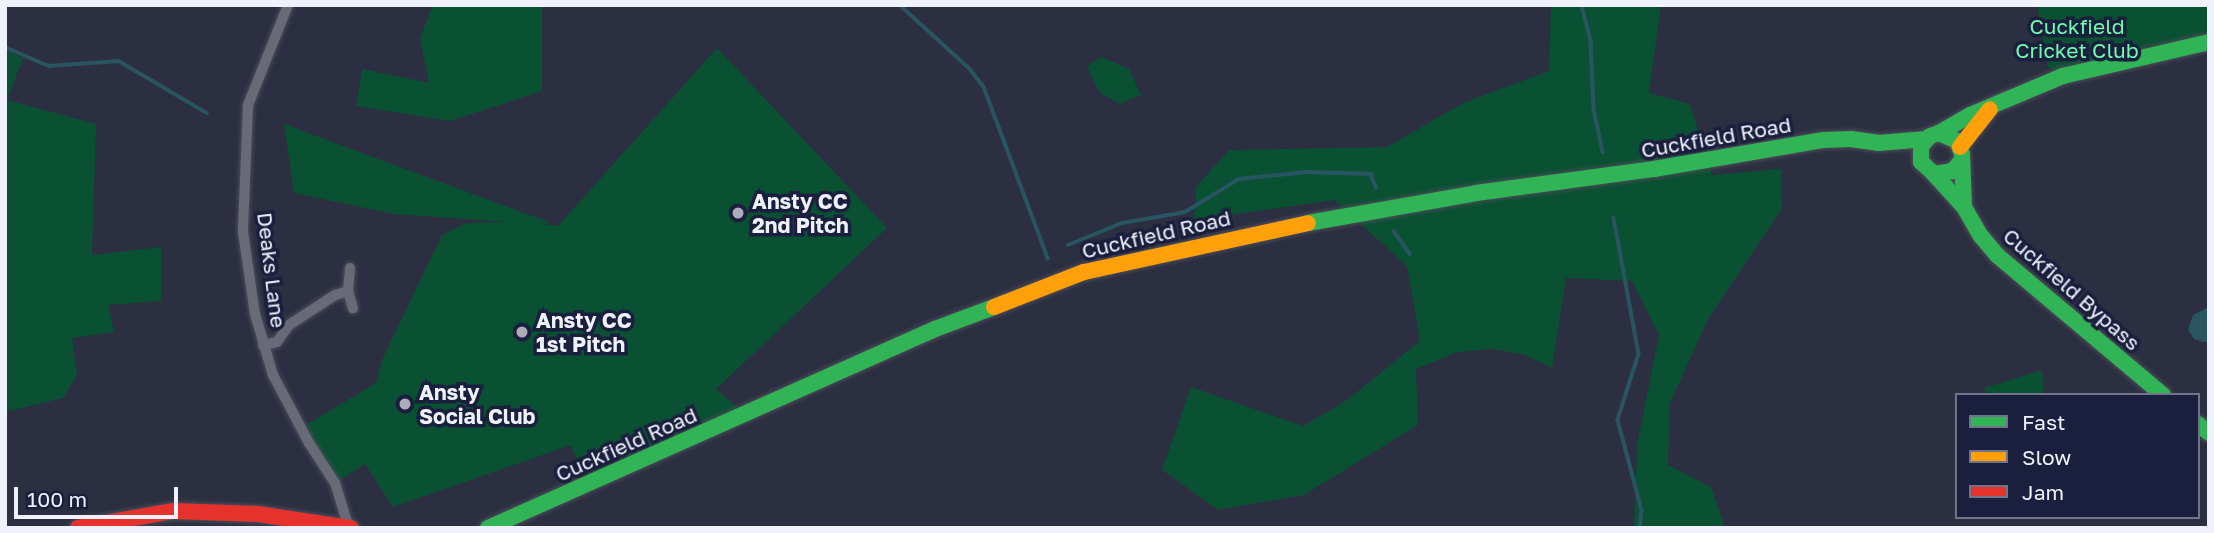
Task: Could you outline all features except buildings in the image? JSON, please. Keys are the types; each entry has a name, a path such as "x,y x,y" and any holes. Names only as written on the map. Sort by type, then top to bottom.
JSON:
{"main road":[{"path":"1990,109 1960,154 1953,172 1929,170 1920,152 1933,136 1970,115 1990,109 2063,76 2209,42"},
{"path":"1933,136 1951,136 1960,154"},
{"name":"Cuckfield Road","path":"488,528 935,329 1084,272 1274,229 1476,193 1654,169 1823,140 1851,139 1878,143 1933,136"},
{"name":"Cuckfield Road","path":"1878,143 1929,170"},
{"name":"Cuckfield Bypass","path":"1960,154 1964,206"},
{"name":"Cuckfield Bypass","path":"1929,170 1964,206 1981,236 1998,256 2161,393"},
{"path":"78,528 144,521 173,511 258,514 350,528"}],"street":[{"name":"Deaks Lane","path":"288,5 248,105 243,232 255,314 273,376 309,443 335,483 350,528"},
{"path":"350,268 348,291 353,308"},
{"path":"263,345 277,341 289,325 335,295 348,291"}],"green space":[{"path":"433,5 542,5 542,91 450,121 356,106 362,69 429,83 420,38"},
{"path":"1551,5 1661,5 1649,93 1690,104 1712,175 1781,169 1782,209 1708,319 1670,403 1668,465 1711,487 1725,528 1634,528 1637,445 1659,335 1632,281 1566,278 1552,368 1525,355 1494,349 1457,352 1416,369 1418,425 1304,495 1218,510 1162,470 1191,387 1303,426 1347,400 1420,341 1407,266 1334,200 1194,220 1196,187 1229,150 1387,147 1463,103 1549,71"},
{"name":"Cuckfield Cricket Club","path":"2037,5 2209,5 2209,42 2063,76 2048,67"},
{"path":"717,48 887,228 716,389 745,414 586,485 571,445 393,507 365,464 335,483 301,428 376,383 382,360 442,235 467,223 508,222 394,214 294,193 284,124 551,223 543,224 558,226"},
{"path":"5,50 23,58 7,100 96,124 92,255 161,247 161,301 108,305 114,332 72,338 77,375 63,398 5,412"},
{"path":"1101,57 1129,69 1141,95 1120,104 1098,91 1087,66"},
{"path":"2042,370 2044,393 1986,393 1984,388"}],"water":[{"path":"2209,307 2209,342 2203,342 2194,339 2188,330 2193,315"}],"waterway":[{"path":"900,5 970,69 984,87 1048,258"},
{"path":"1582,5 1591,42 1594,109 1603,152"},
{"path":"5,47 49,66 119,61 207,113"},
{"path":"1068,245 1122,223 1185,212 1239,179 1307,172 1371,174 1376,187"},
{"path":"1614,218 1639,354 1618,420 1642,510 1640,528"},
{"path":"1394,231 1410,254"}],"traffic: fast":[{"path":"1939,133 1970,115 2063,76 2209,42"},
{"path":"1961,161 1953,171 1934,174 1921,162 1921,146 1930,136 1939,133 1957,141 1962,154 1964,207"},
{"path":"1308,223 1476,193 1654,169 1823,140 1851,139 1878,143 1927,139"},
{"path":"1934,174 1964,207 1981,236 1998,256 2161,393"},
{"path":"488,528 935,329 994,307"},
{"path":"2200,426 2209,433"}],"traffic: slow":[{"path":"1960,147 1990,109"},
{"path":"994,307 1084,272 1308,223"}],"traffic: jam":[{"path":"78,528 173,511 258,514 351,528"}],"place":[{"name":"Ansty CC 2nd Pitch","path":"738,213"},
{"name":"Ansty CC 1st Pitch","path":"522,332"},
{"name":"Ansty Social Club","path":"405,404"}]}
